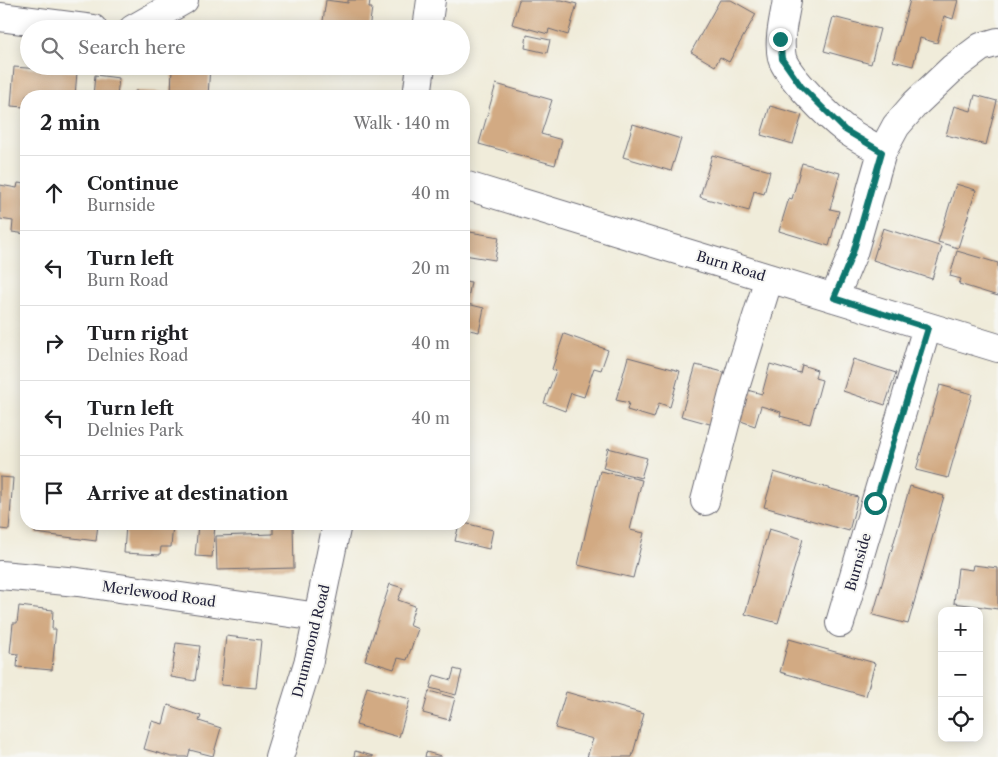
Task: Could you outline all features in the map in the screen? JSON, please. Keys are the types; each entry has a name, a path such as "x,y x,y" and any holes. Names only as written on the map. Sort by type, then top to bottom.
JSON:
{"street":[{"path":"149,20 184,0"},
{"path":"428,20 431,0"},
{"path":"787,0 780,39 782,59 801,86 845,130 882,152"},
{"path":"0,17 23,20"},
{"path":"834,298 853,253 882,152 896,126 914,104 953,68 981,47 998,42"},
{"path":"418,90 420,75"},
{"name":"Burn Road","path":"470,186 998,348"},
{"path":"705,501 733,394 769,278"},
{"name":"Burnside","path":"840,624 928,328"},
{"name":"Drummond Road","path":"279,757 308,660 336,530"},
{"name":"Merlewood Road","path":"0,575 78,582 318,618"}],"building":[{"path":"326,0 348,3 348,0 370,0 369,8 372,8 370,20 323,20"},
{"path":"519,0 562,0 577,4 568,35 549,29 548,34 512,24"},
{"path":"720,0 731,0 756,14 729,62 720,57 715,66 691,52"},
{"path":"910,0 958,0 953,19 944,16 937,43 920,38 913,66 893,61"},
{"path":"833,17 880,29 871,64 824,51"},
{"path":"527,35 550,40 547,53 525,48"},
{"path":"14,67 20,67 20,75 77,75 76,90 20,90 20,107 11,106"},
{"path":"95,75 119,78 118,90 94,90"},
{"path":"172,75 209,75 208,90 171,90"},
{"path":"496,84 552,100 541,134 562,140 555,165 479,144"},
{"path":"975,95 997,101 986,145 946,135 954,106 971,111"},
{"path":"770,106 802,115 793,144 761,135"},
{"path":"633,124 681,139 671,171 623,157"},
{"path":"712,155 770,171 764,194 754,191 749,211 700,197"},
{"path":"802,163 840,173 830,209 839,211 829,246 779,231 789,198 792,199"},
{"path":"18,183 20,183 20,233 12,232 13,221 0,219 0,185 17,188"},
{"path":"956,184 976,190 958,248 938,242"},
{"path":"883,228 942,247 932,279 873,260"},
{"path":"470,232 499,237 495,260 470,256"},
{"path":"957,251 998,263 998,296 959,284 961,279 950,276"},
{"path":"470,305 484,308 479,332 470,330"},
{"path":"564,334 608,350 601,370 594,368 584,397 571,393 565,411 544,403 556,371 552,369"},
{"path":"628,357 680,371 670,407 659,403 654,418 627,410 629,403 616,400"},
{"path":"853,359 896,373 885,405 843,391"},
{"path":"770,364 800,373 802,365 817,370 815,378 822,380 810,424 780,416 781,412 761,406 755,426 738,420 747,390 762,394"},
{"path":"696,365 731,374 717,426 681,416"},
{"path":"940,385 972,394 948,478 916,470"},
{"path":"608,448 647,458 641,478 603,468"},
{"path":"600,471 642,480 630,530 644,533 633,578 578,565"},
{"path":"774,472 858,497 849,531 764,507"},
{"path":"0,477 13,478 9,530 0,529"},
{"path":"910,486 944,496 908,624 873,615"},
{"path":"470,524 493,530 489,549 455,541 458,530 470,530"},
{"path":"769,529 803,539 778,623 745,614"},
{"path":"36,530 97,530 96,541 35,533"},
{"path":"126,530 172,530 171,547 161,547 160,555 124,553"},
{"path":"197,530 215,530 212,557 195,556"},
{"path":"273,530 293,530 294,568 217,570 216,536 273,534"},
{"path":"973,565 998,568 998,609 954,603 958,568 972,570"},
{"path":"390,584 403,588 398,600 415,606 409,625 418,629 407,660 398,658 394,669 365,660"},
{"path":"19,606 53,610 52,629 56,629 52,670 17,667 18,654 10,653 13,623 17,623"},
{"path":"226,636 261,640 256,688 221,685"},
{"path":"789,639 875,663 866,696 780,672"},
{"path":"176,643 200,646 195,681 171,677"},
{"path":"454,669 462,671 456,695 430,688 434,675 451,680"},
{"path":"367,687 410,699 399,737 356,725"},
{"path":"429,691 455,698 449,720 423,713"},
{"path":"566,692 644,714 632,757 587,757 593,739 555,728"},
{"path":"168,705 201,716 199,721 221,728 213,756 190,750 188,757 172,757 144,749 152,721 163,724"},
{"path":"355,751 373,756 373,757 354,757"},
{"path":"426,752 441,756 441,757 425,757"}],"route":[{"path":"780,39 782,59 801,86 845,130 882,152 853,253 834,298 928,328 916,362 875,503"}]}
